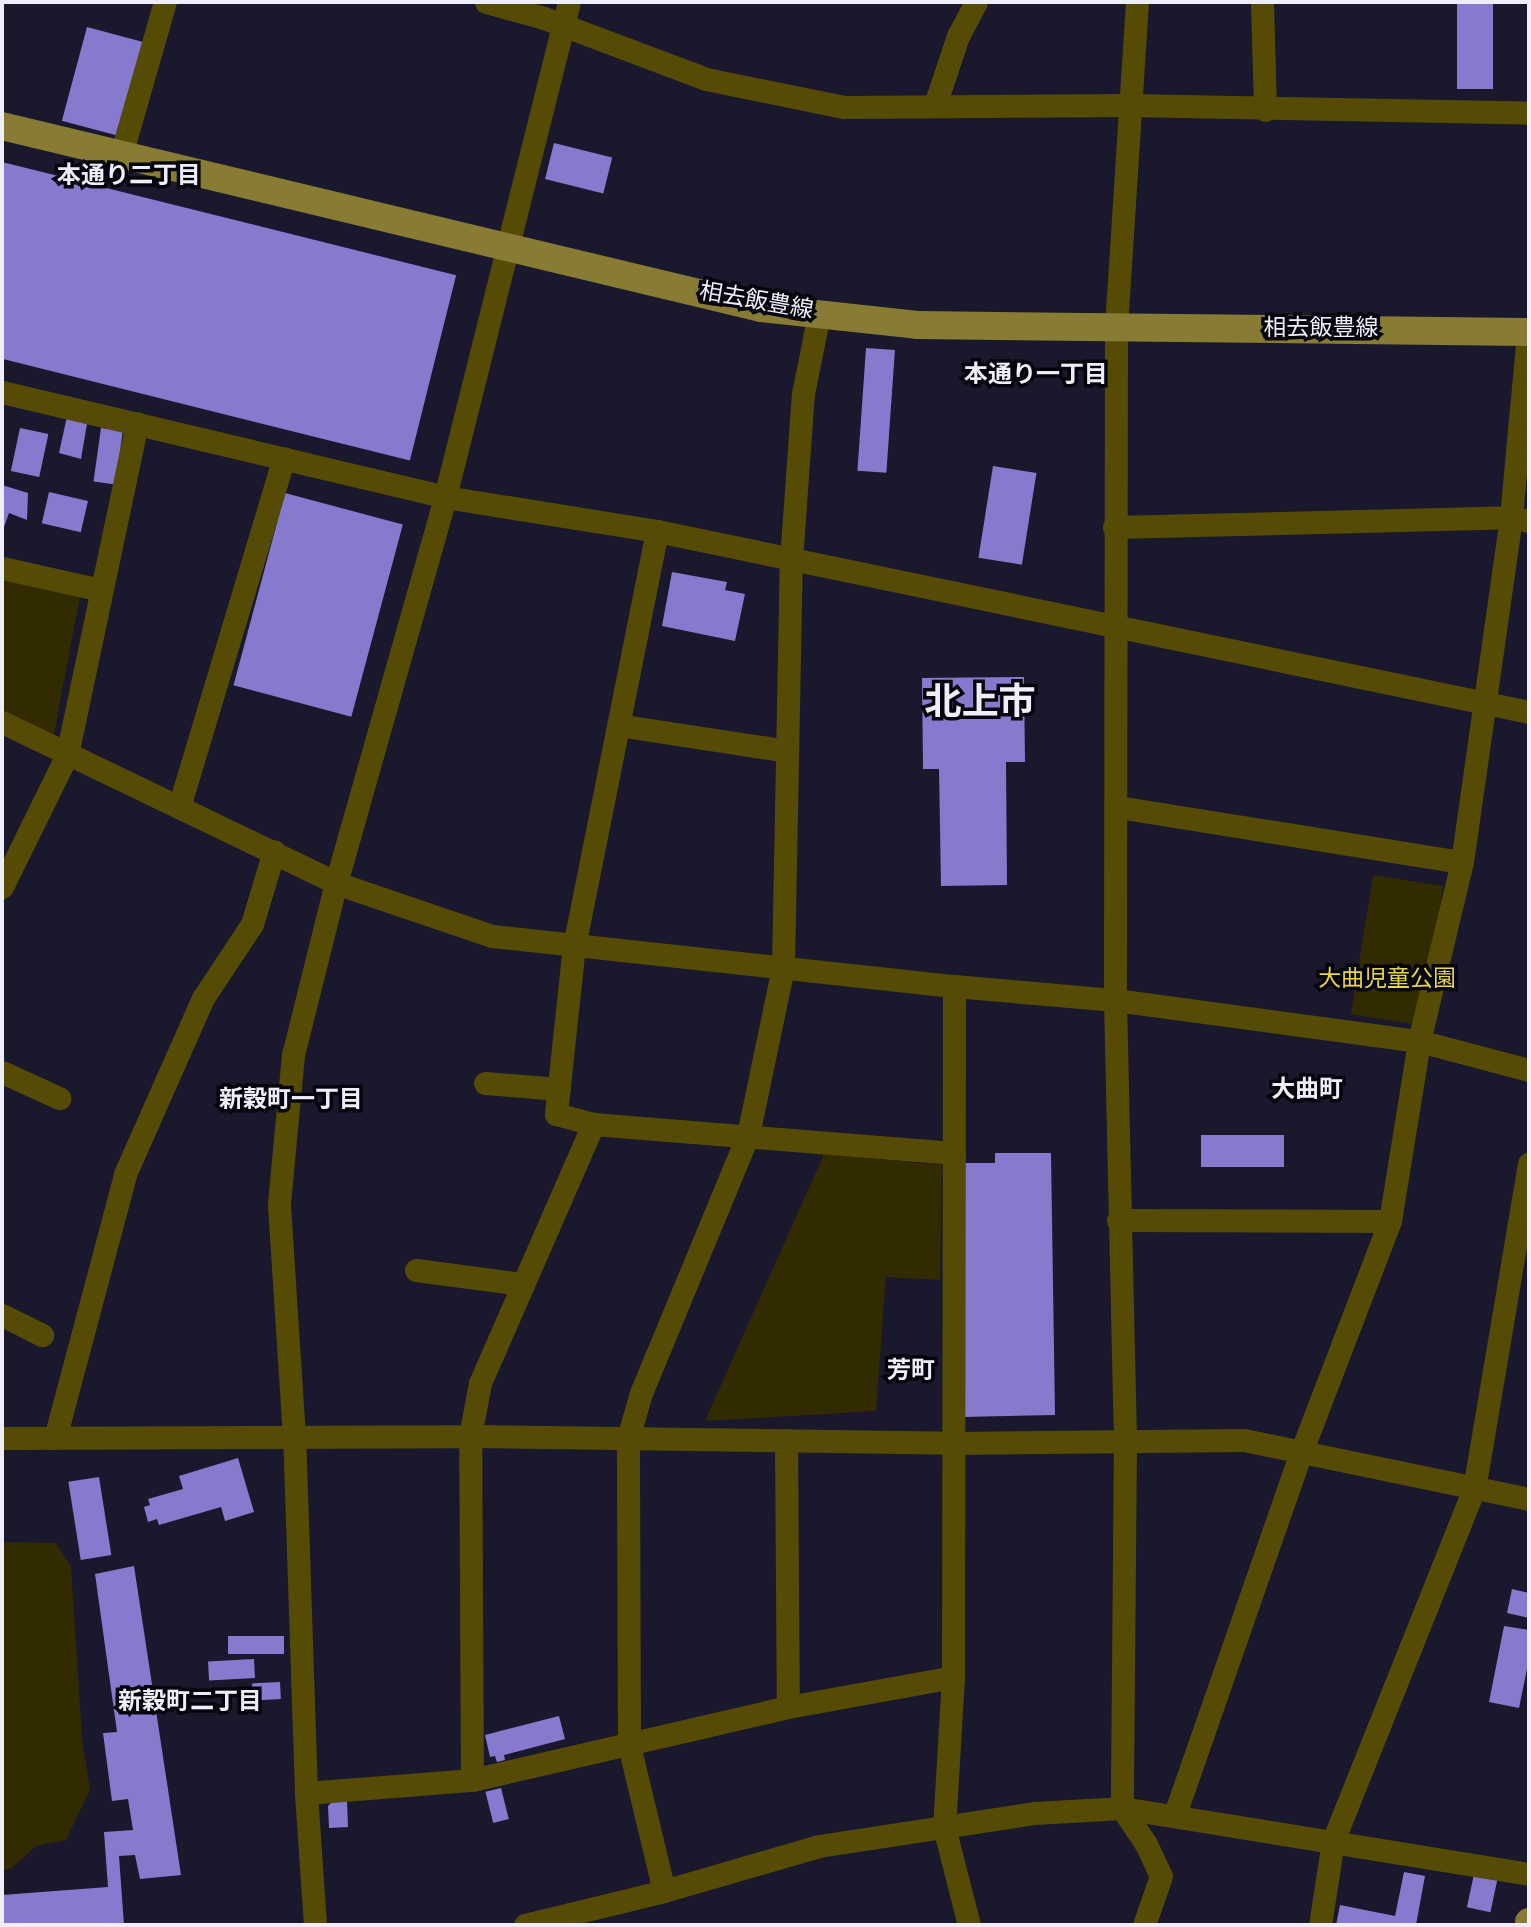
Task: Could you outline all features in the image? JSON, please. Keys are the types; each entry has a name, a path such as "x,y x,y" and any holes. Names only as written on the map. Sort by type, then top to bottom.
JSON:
{"main road":[{"name":"相去飯豊線","path":"2,126 509,250 761,308 917,325 1529,332"}],"street":[{"path":"121,155 165,2"},
{"path":"486,2 544,18 562,27 719,82 844,107 1130,105 1265,110 1529,113"},
{"path":"315,1925 306,1793 294,1437 279,1203 293,1055 336,883 445,497 569,2"},
{"path":"935,105 958,36 976,2"},
{"path":"1137,2 1116,328 1114,527 1118,807 1115,1000 1125,1443 1122,1808 1146,1844 1161,1876 1144,1925"},
{"path":"1262,2 1265,110"},
{"path":"664,1891 629,1745 628,1438 641,1393 748,1135 783,968 791,560 803,394 819,314"},
{"path":"1175,1814 1302,1450 1390,1221 1419,1041 1462,862 1485,703 1520,519 1529,332"},
{"path":"2,392 445,497 657,531 1117,629 1529,712"},
{"path":"2,887 66,755 137,423"},
{"path":"179,807 284,458"},
{"path":"1114,527 1520,519"},
{"path":"657,531 574,945 556,1114 593,1124 954,1153"},
{"path":"2,568 102,590"},
{"path":"2,722 66,755 274,850 336,883 492,936 954,986 1115,1000 1419,1041 1529,1070"},
{"path":"618,725 788,751"},
{"path":"1118,807 1462,862"},
{"path":"55,1438 125,1174 203,998 252,924 274,850"},
{"path":"954,986 953,1677 944,1827 969,1925"},
{"path":"2,1072 59,1098"},
{"path":"485,1083 559,1089"},
{"path":"472,1780 470,1436 480,1383 593,1124"},
{"path":"1320,1925 1333,1841 1474,1489 1529,1164"},
{"path":"1118,1220 1390,1221"},
{"path":"416,1270 523,1284"},
{"path":"2,1315 41,1335"},
{"path":"2,1438 470,1436 953,1443 1244,1440 1529,1499"},
{"path":"786,1440 788,1707"},
{"path":"306,1793 472,1780 788,1707 953,1677"},
{"path":"525,1925 664,1891 819,1846 1035,1813 1122,1808 1175,1814 1529,1874"}],"green space":[{"path":"2,580 80,597 53,739 2,712"},
{"name":"大曲児童公園","path":"1373,875 1443,886 1421,1025 1351,1014"},
{"path":"824,1154 942,1165 940,1280 886,1277 876,1411 705,1421"},
{"path":"2,1542 56,1543 71,1567 82,1738 90,1790 66,1840 36,1846 12,1868 2,1870"}],"building":[{"path":"1457,2 1493,2 1493,89 1457,89"},
{"path":"87,27 145,43 120,136 62,121"},
{"path":"554,143 612,158 603,193 545,179"},
{"path":"2,162 456,275 410,461 2,359"},
{"path":"866,348 895,350 886,473 857,471"},
{"path":"68,412 88,418 81,459 59,453"},
{"path":"20,428 48,434 39,477 11,471"},
{"path":"101,428 123,431 115,485 93,481"},
{"path":"993,466 1036,473 1022,565 978,558"},
{"path":"2,485 28,493 27,520 9,513 4,527 2,526"},
{"path":"49,492 88,501 81,532 42,523"},
{"path":"285,493 403,525 351,717 233,685"},
{"path":"672,572 727,582 725,590 745,594 735,641 662,626"},
{"path":"1024,677 1025,762 1006,762 1007,885 941,886 939,769 923,769 922,678"},
{"path":"1201,1135 1284,1135 1284,1167 1201,1167"},
{"path":"995,1153 1051,1153 1055,1415 962,1417 959,1163 995,1163"},
{"path":"238,1458 254,1512 225,1521 221,1507 159,1525 157,1519 148,1522 144,1507 150,1505 148,1499 183,1489 179,1476"},
{"path":"99,1477 111,1555 81,1560 68,1482"},
{"path":"134,1566 181,1875 140,1879 135,1855 119,1856 124,1925 2,1925 2,1895 108,1887 104,1832 133,1830 128,1799 112,1801 103,1733 117,1732 95,1574"},
{"path":"1512,1589 1529,1593 1529,1618 1507,1613"},
{"path":"1504,1626 1529,1630 1529,1659 1519,1708 1489,1702"},
{"path":"228,1636 284,1636 284,1654 228,1654"},
{"path":"254,1659 255,1678 209,1680 208,1661"},
{"path":"280,1682 281,1699 253,1700 252,1683"},
{"path":"559,1716 565,1739 504,1755 505,1760 497,1762 495,1756 490,1757 485,1735"},
{"path":"501,1788 509,1819 493,1823 485,1792"},
{"path":"347,1801 348,1827 329,1828 328,1806 332,1802"},
{"path":"1404,1872 1425,1876 1416,1925 1336,1925 1340,1905 1395,1916"},
{"path":"1474,1874 1497,1879 1490,1912 1467,1907"}],"district":[{"name":"本通り二丁目","path":"129,178"},
{"name":"本通り一丁目","path":"1036,377"},
{"name":"北上市","path":"980,705"},
{"name":"大曲町","path":"1307,1092"},
{"name":"新穀町一丁目","path":"291,1102"},
{"name":"芳町","path":"911,1373"},
{"name":"新穀町二丁目","path":"190,1704"}]}
